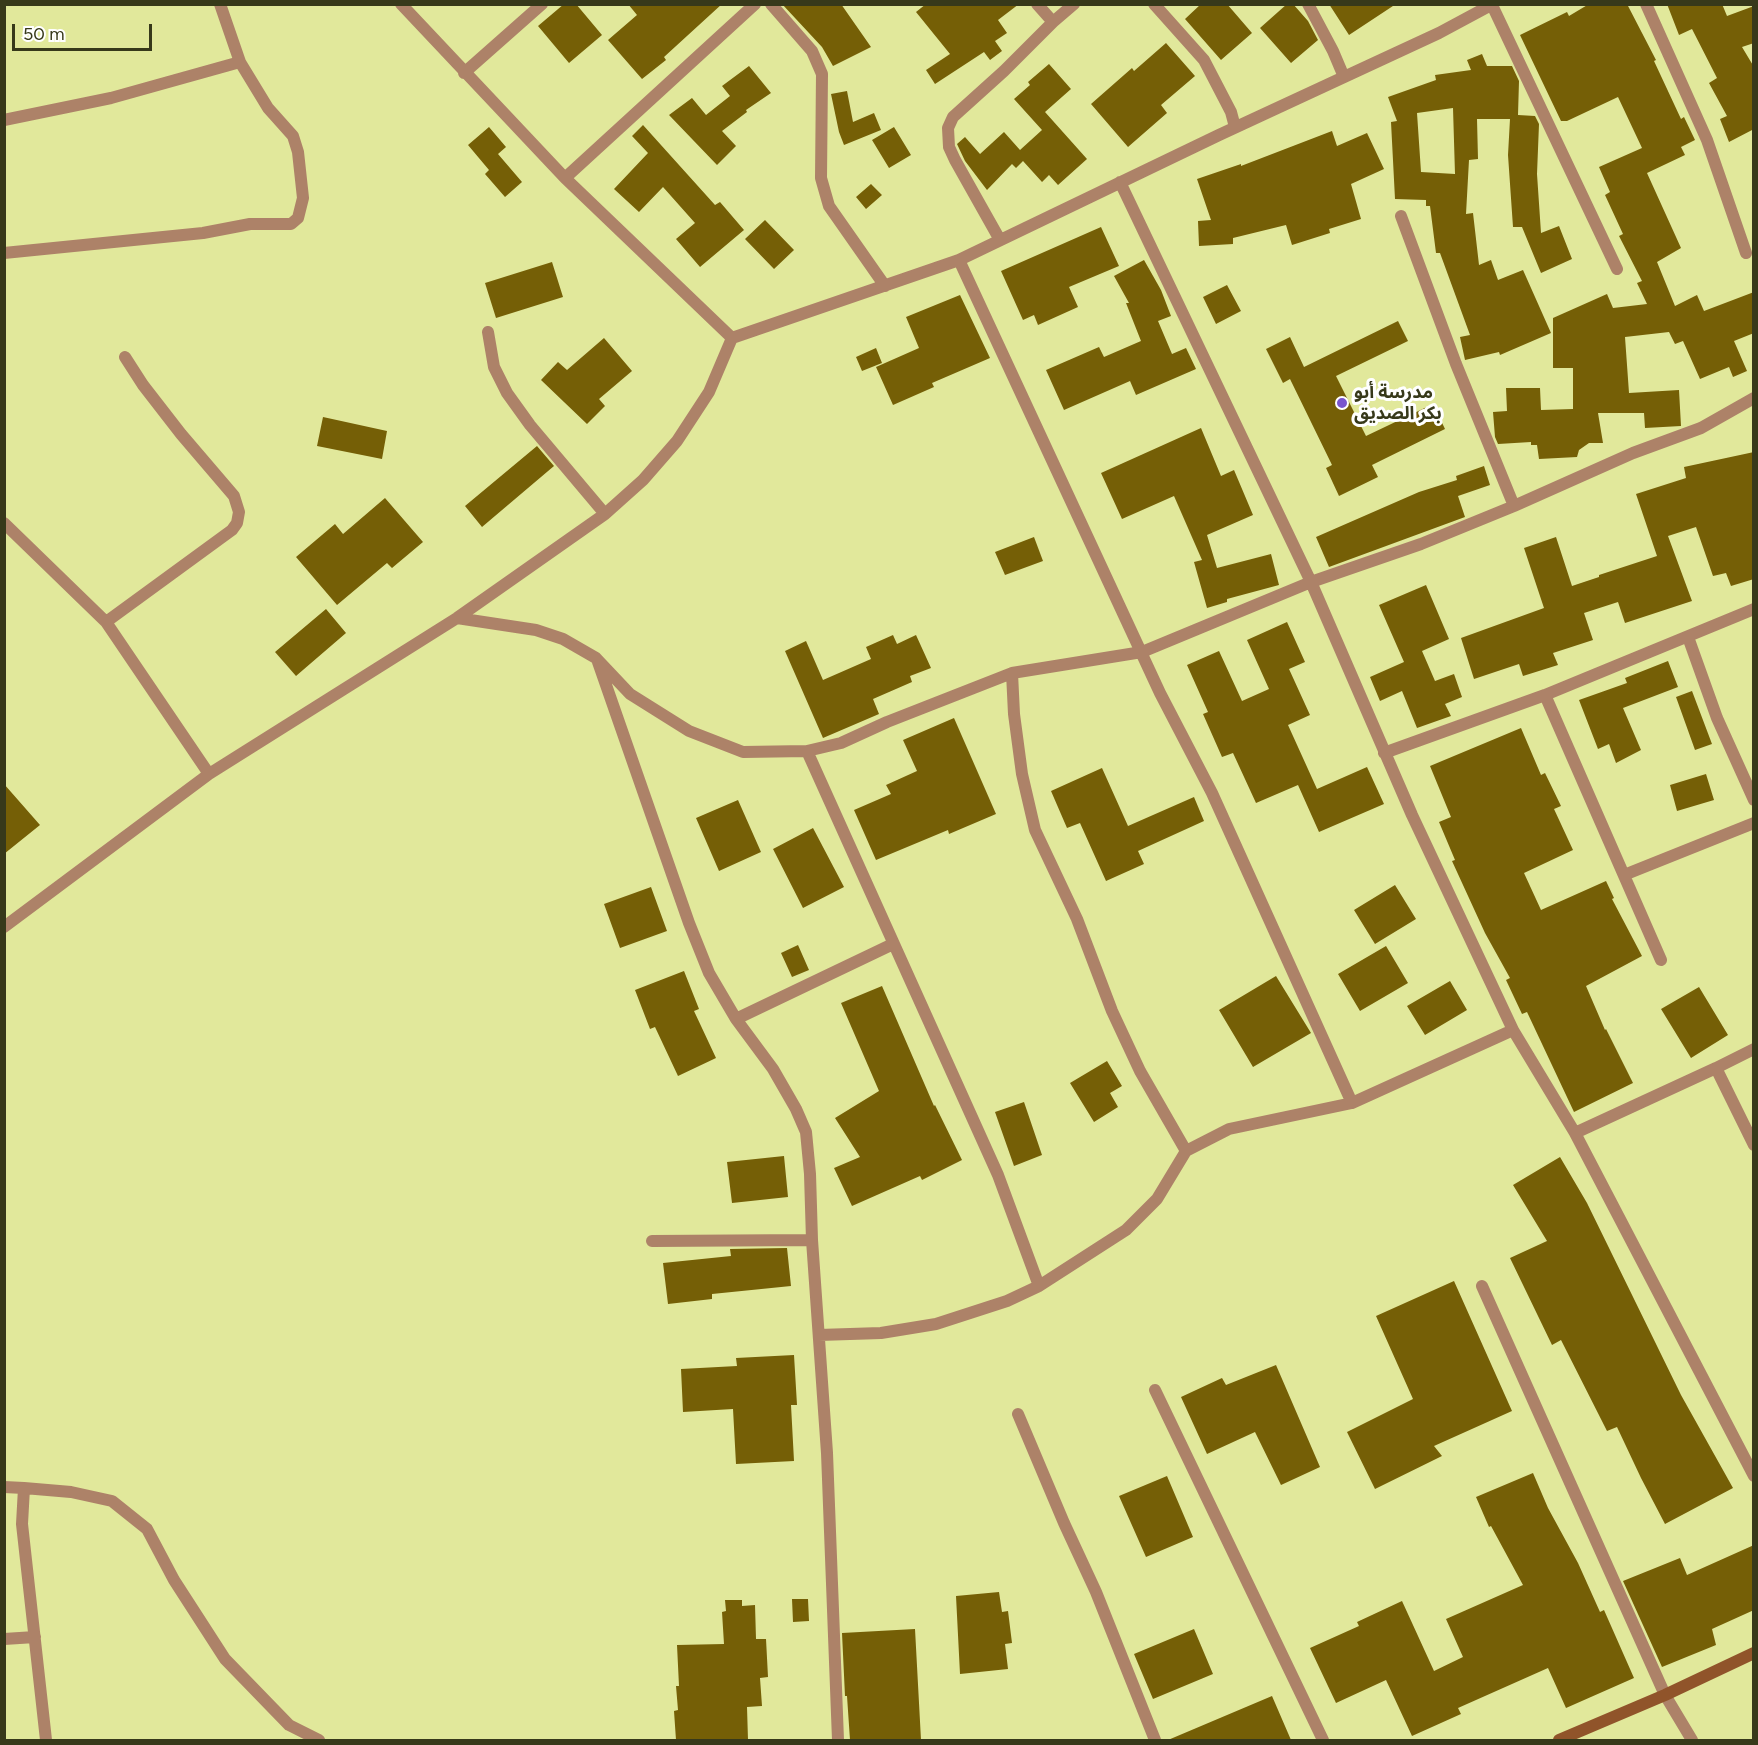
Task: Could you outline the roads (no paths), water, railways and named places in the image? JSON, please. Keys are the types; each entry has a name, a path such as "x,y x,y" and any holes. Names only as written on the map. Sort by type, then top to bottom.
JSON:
{"street":[{"path":"4,253 203,233 250,224 291,224 298,218 303,198 298,152 293,136 268,108 240,62 220,4"},
{"path":"401,4 565,178 732,338"},
{"path":"464,73 542,4"},
{"path":"565,178 755,4"},
{"path":"771,4 812,51 822,74 821,178 829,206 885,286"},
{"path":"1037,4 1053,22"},
{"path":"1000,240 955,160 950,147 948,128 953,117 1074,4"},
{"path":"1154,4 1204,60 1231,112 1235,127"},
{"path":"1308,4 1344,77"},
{"path":"1463,4 1471,16"},
{"path":"1646,4 1707,140 1746,253"},
{"path":"4,927 209,774 457,618 605,514 644,480 677,441 709,392 732,338 959,260 1492,5 1617,269"},
{"path":"4,120 111,98 240,62"},
{"path":"1120,182 1311,582 1384,753 1513,1030 1575,1133 1754,1476"},
{"path":"1401,216 1456,364 1514,506"},
{"path":"959,260 1160,693 1212,793 1352,1102"},
{"path":"488,332 494,367 507,393 530,425 605,514"},
{"path":"106,622 232,530 237,523 239,512 234,496 143,385 125,357"},
{"path":"457,618 536,630 563,639 596,658 630,694 689,731 743,752 807,751 841,742 1012,673 1142,652 1311,582 1421,544 1514,506 1633,453 1701,428 1754,398"},
{"path":"4,523 106,622 209,774"},
{"path":"1384,753 1545,695 1754,609"},
{"path":"1688,637 1718,717 1754,800"},
{"path":"596,658 709,973 736,1019 773,1069 796,1109 806,1132 827,1464 838,1740"},
{"path":"1012,673 1014,714 1022,774 1035,830 1077,919 1112,1011 1140,1071 1186,1151"},
{"path":"1545,695 1661,960"},
{"path":"807,751 998,1175 1039,1286"},
{"path":"1624,875 1754,823"},
{"path":"736,1019 893,944"},
{"path":"819,1335 881,1333 936,1324 1007,1301 1039,1286 1126,1230 1157,1199 1186,1151 1229,1128 1352,1102 1513,1030"},
{"path":"1575,1133 1754,1048"},
{"path":"1716,1068 1754,1145"},
{"path":"652,1241 812,1240"},
{"path":"1482,1286 1665,1695 1692,1740"},
{"path":"1155,1390 1323,1740"},
{"path":"1018,1414 1096,1592 1155,1740"},
{"path":"4,1487 71,1492 112,1501 147,1529 174,1580 225,1659 289,1725 320,1740"},
{"path":"24,1488 22,1524 46,1740"},
{"path":"4,1639 35,1637"},
{"path":"1559,1740 1665,1695 1754,1653"}],"place":[{"name":"مدرسة أبو بكر الصديق","path":"1342,403"}]}
